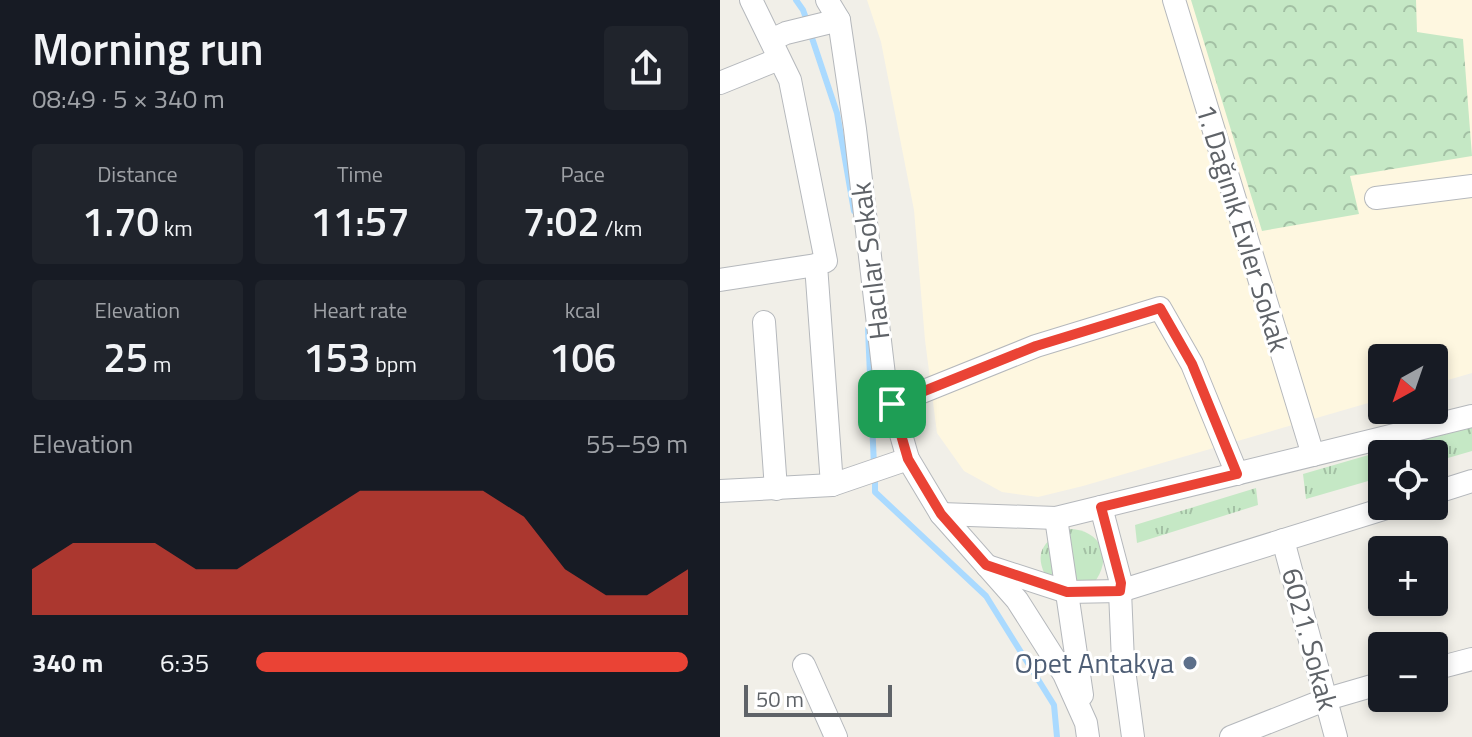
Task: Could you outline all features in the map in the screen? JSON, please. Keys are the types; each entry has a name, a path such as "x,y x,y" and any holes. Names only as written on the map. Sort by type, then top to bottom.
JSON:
{"street":[{"path":"720,280 826,261 790,80 779,44 751,0"},
{"name":"Hacılar Sokak","path":"827,0 839,20 898,463 1017,600 1064,674 1087,730"},
{"name":"1. Dağınık Evler Sokak","path":"1174,0 1313,455"},
{"path":"720,83 779,44 816,25 839,20"},
{"path":"1376,198 1472,186"},
{"path":"816,265 832,485"},
{"path":"892,404 1036,346 1160,308 1192,364 1237,474"},
{"path":"764,322 776,489"},
{"path":"941,514 1056,518 1472,416"},
{"path":"720,491 832,485 898,463"},
{"path":"1448,489 1472,481"},
{"path":"1101,507 1121,583 1123,662 1133,737"},
{"path":"986,565 1067,592 1120,591 1368,514"},
{"path":"1056,518 1087,730"},
{"name":"6021. Sokak","path":"1283,540 1336,737"},
{"path":"1448,665 1472,659"},
{"path":"804,665 836,737"},
{"path":"1231,737 1327,699 1368,687"}],"shaded area":[{"path":"867,0 1472,0 1472,373 1448,380 1448,344 1368,344 1368,403 1038,497 1002,492 964,471 937,433 914,210 881,42"}],"green space":[{"path":"1191,0 1416,0 1417,32 1463,39 1472,156 1350,176 1359,214 1262,231"},
{"path":"1472,425 1472,451 1448,458 1448,440 1420,440"},
{"path":"1368,455 1368,481 1306,499 1303,474"},
{"path":"1256,488 1258,505 1137,543 1135,525"},
{"path":"1065,529 1087,533 1100,546 1103,564 1093,584 1047,579 1041,562 1042,549"}],"waterway":[{"path":"796,0 807,21"},
{"path":"810,32 837,113 854,211"},
{"path":"868,329 874,466"},
{"path":"875,477 875,492 986,596 1054,705 1057,737"}],"place":[{"name":"Opet Antakya","path":"1190,663"}],"route":[{"path":"1160,308 1192,364 1237,474 1101,507 1121,583 1120,591 1067,592 986,565 941,514 908,459 892,404 1036,346 1160,308"}]}
